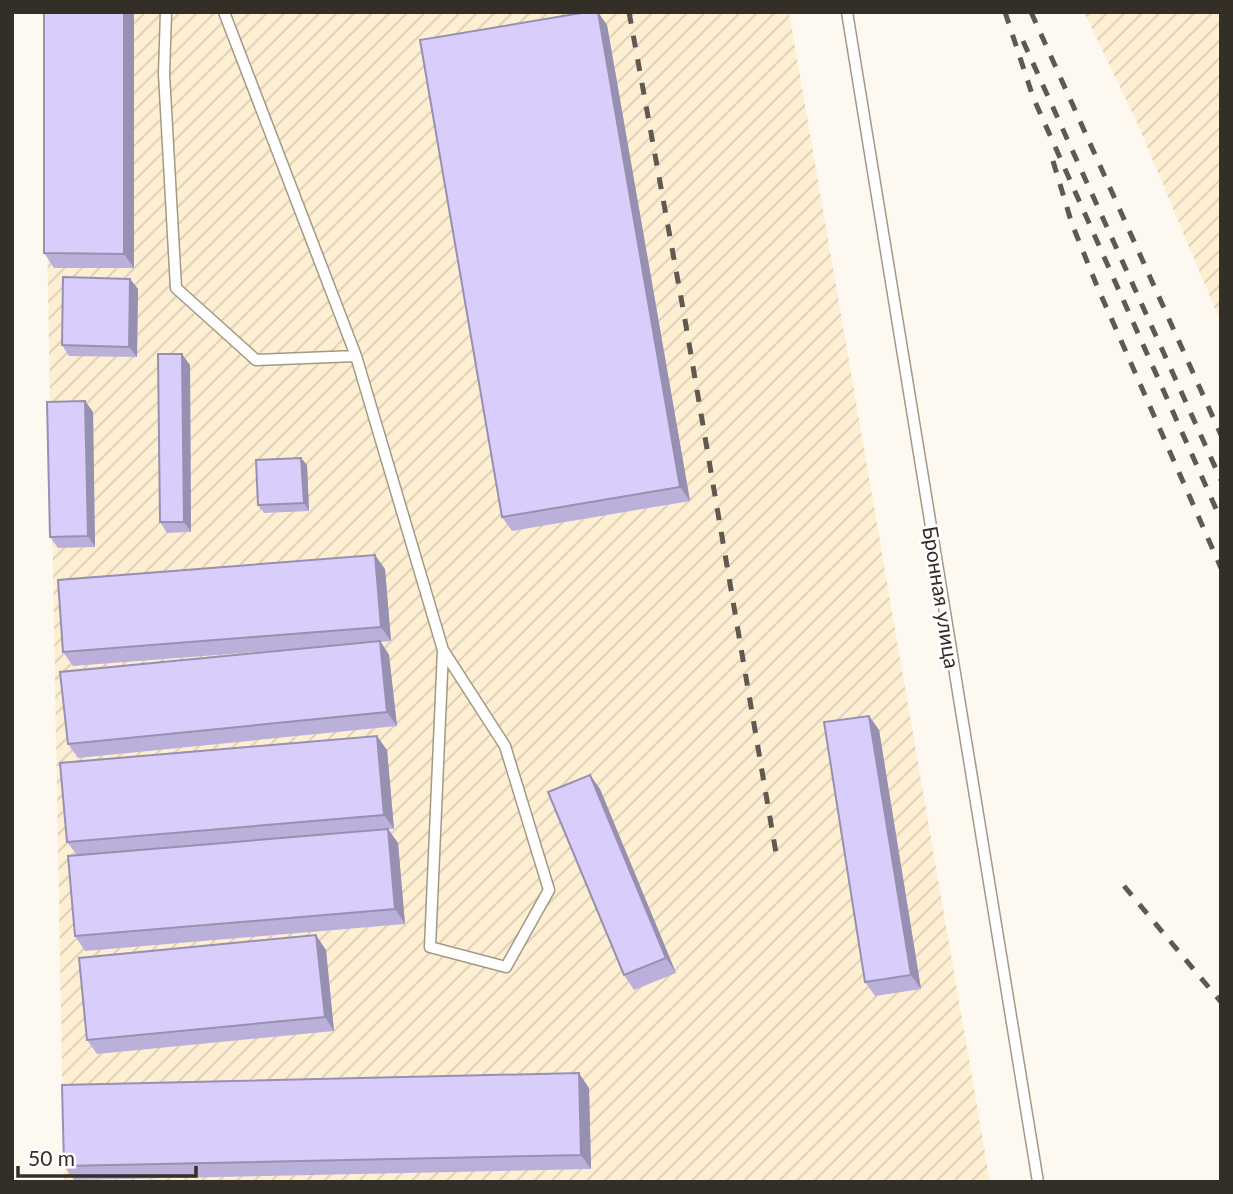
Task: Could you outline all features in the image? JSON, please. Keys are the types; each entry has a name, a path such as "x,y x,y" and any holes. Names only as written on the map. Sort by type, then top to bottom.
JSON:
{"lane":[{"path":"166,12 164,74 176,288 256,360 356,356"},
{"path":"224,12 356,356 443,650 505,746 549,890 506,967 430,947 443,650"},
{"name":"Бронная улица","path":"847,12 1038,1182"}],"shaded area":[{"path":"43,12 789,12 990,1182 64,1182"},
{"path":"1084,12 1221,12 1221,323 1136,120"}],"building":[{"path":"44,12 124,12 124,254 44,253"},
{"path":"598,12 680,487 502,517 420,40"},
{"path":"63,277 130,279 129,347 62,345"},
{"path":"158,354 182,354 184,522 160,522"},
{"path":"85,401 88,536 50,537 47,402"},
{"path":"301,458 304,503 258,505 256,460"},
{"path":"375,555 381,627 63,652 58,580"},
{"path":"380,641 387,712 68,744 60,672"},
{"path":"869,716 911,975 865,982 824,722"},
{"path":"377,736 384,815 67,842 60,763"},
{"path":"590,775 666,958 624,975 548,792"},
{"path":"388,829 395,909 75,936 68,856"},
{"path":"316,935 325,1017 87,1040 79,958"},
{"path":"579,1073 581,1155 64,1166 62,1085"}],"railway":[{"path":"629,12 684,314 776,853"},
{"path":"1005,12 1033,97 1221,520"},
{"path":"1031,12 1221,435"},
{"path":"1023,41 1221,480"},
{"path":"1053,161 1072,224 1097,286 1221,568"},
{"path":"1124,886 1221,1002"}]}
